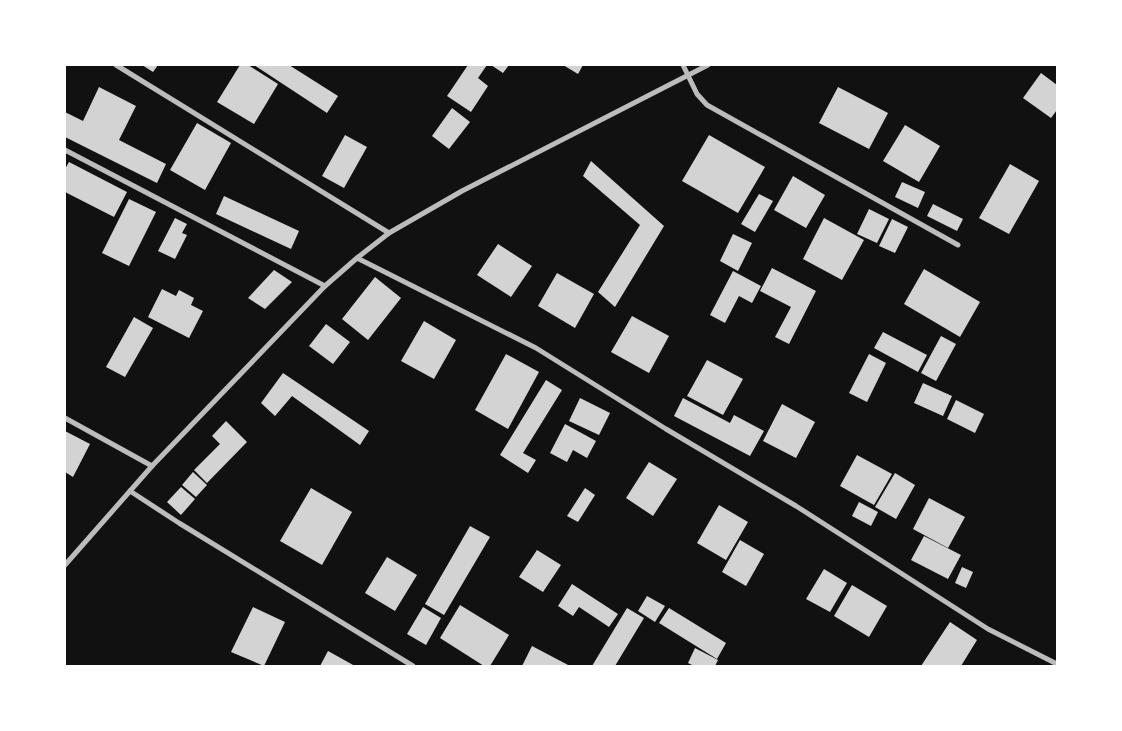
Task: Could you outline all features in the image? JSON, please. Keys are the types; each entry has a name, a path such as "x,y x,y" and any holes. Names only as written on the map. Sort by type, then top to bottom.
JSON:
{"street":[{"path":"116,65 389,233"},
{"path":"683,65 697,94 707,105 958,245"},
{"path":"65,565 152,466 325,286 389,233 462,191 708,65"},
{"path":"65,150 325,286"},
{"path":"357,258 536,348 666,429 796,506 988,629 1057,664"},
{"path":"65,418 152,466"},
{"path":"130,491 413,666"}],"building":[{"path":"142,65 158,65 153,72"},
{"path":"240,65 248,65 278,84 254,124 217,102"},
{"path":"254,65 289,65 338,96 327,113"},
{"path":"468,65 487,65 478,78 488,86 471,112 447,96"},
{"path":"491,65 509,65 503,73"},
{"path":"563,65 583,65 578,74"},
{"path":"1041,73 1057,85 1057,110 1051,118 1023,98"},
{"path":"99,87 136,106 119,140 166,164 157,183 65,137 65,112 83,121"},
{"path":"838,87 888,113 869,149 819,123"},
{"path":"452,108 470,122 449,149 432,136"},
{"path":"197,123 231,143 205,190 170,170"},
{"path":"905,125 940,146 919,182 883,161"},
{"path":"345,135 367,147 344,188 322,176"},
{"path":"709,135 765,167 738,213 682,181"},
{"path":"591,161 664,226 615,307 598,292 640,225 583,176"},
{"path":"69,162 127,192 114,217 65,192 65,169"},
{"path":"1010,164 1039,181 1009,234 979,218"},
{"path":"793,176 825,195 806,228 774,210"},
{"path":"902,182 925,192 918,208 895,197"},
{"path":"759,194 773,201 755,232 741,224"},
{"path":"224,196 299,231 291,249 216,214"},
{"path":"129,199 156,212 129,266 102,253"},
{"path":"933,204 963,219 957,231 927,216"},
{"path":"869,209 889,219 877,243 857,234"},
{"path":"175,218 187,224 182,233 187,235 175,259 158,251"},
{"path":"824,218 864,240 842,280 803,259"},
{"path":"892,219 908,227 895,253 879,246"},
{"path":"733,234 752,243 738,271 720,261"},
{"path":"498,244 532,266 511,297 477,275"},
{"path":"772,268 816,291 789,344 775,337 791,307 760,291"},
{"path":"924,269 980,302 960,337 904,304"},
{"path":"274,270 292,282 265,309 248,298"},
{"path":"733,271 761,286 752,303 739,296 725,323 710,315"},
{"path":"557,273 594,294 575,328 538,306"},
{"path":"375,277 401,298 368,340 342,319"},
{"path":"162,289 176,296 179,290 194,298 191,305 203,311 189,338 148,317"},
{"path":"632,316 669,336 649,373 611,352"},
{"path":"134,317 153,328 125,377 106,367"},
{"path":"424,321 456,340 434,379 401,361"},
{"path":"326,324 350,342 333,364 309,346"},
{"path":"883,332 927,355 918,372 874,348"},
{"path":"941,336 956,344 936,381 921,373"},
{"path":"506,354 539,372 508,429 475,410"},
{"path":"869,354 886,363 867,402 849,393"},
{"path":"707,360 743,379 723,415 687,396"},
{"path":"283,373 369,431 360,445 292,396 275,416 261,403"},
{"path":"546,380 562,390 523,453 536,460 528,473 500,455"},
{"path":"923,383 952,396 943,416 914,403"},
{"path":"580,398 610,413 599,435 569,421"},
{"path":"683,398 730,423 734,415 764,431 750,456 674,416"},
{"path":"956,400 984,414 975,433 947,419"},
{"path":"782,404 815,422 796,458 763,441"},
{"path":"226,421 247,442 207,483 194,470 220,444 212,436"},
{"path":"565,424 596,441 587,458 573,450 567,462 550,453"},
{"path":"65,431 90,444 73,477 65,472"},
{"path":"857,455 892,474 874,505 840,486"},
{"path":"649,462 677,479 653,516 626,498"},
{"path":"193,472 207,485 196,497 182,485"},
{"path":"895,473 915,485 896,519 875,507"},
{"path":"181,487 195,499 181,515 167,502"},
{"path":"311,488 352,512 322,565 280,541"},
{"path":"585,488 595,495 578,522 567,516"},
{"path":"929,498 965,517 948,548 913,529"},
{"path":"859,502 878,512 871,526 852,516"},
{"path":"719,505 748,522 726,560 697,543"},
{"path":"470,526 490,537 444,615 425,604"},
{"path":"924,536 961,555 948,579 911,560"},
{"path":"740,540 764,554 746,586 722,572"},
{"path":"537,550 561,565 543,592 519,577"},
{"path":"387,557 417,575 395,611 365,593"},
{"path":"962,567 973,572 966,588 955,583"},
{"path":"824,569 847,583 830,612 806,599"},
{"path":"572,584 618,614 609,627 579,607 573,616 558,606"},
{"path":"852,585 887,606 869,637 834,616"},
{"path":"647,596 665,606 655,622 638,611"},
{"path":"460,605 509,635 490,666 484,666 440,638"},
{"path":"253,607 285,622 264,666 231,652"},
{"path":"423,607 441,618 426,645 407,634"},
{"path":"627,608 644,618 615,666 592,666"},
{"path":"669,608 726,643 717,659 659,623"},
{"path":"950,622 977,640 961,666 921,666"},
{"path":"532,646 570,666 522,666"},
{"path":"695,648 718,660 715,666 694,666 688,663"},
{"path":"328,651 355,666 320,666"}]}
